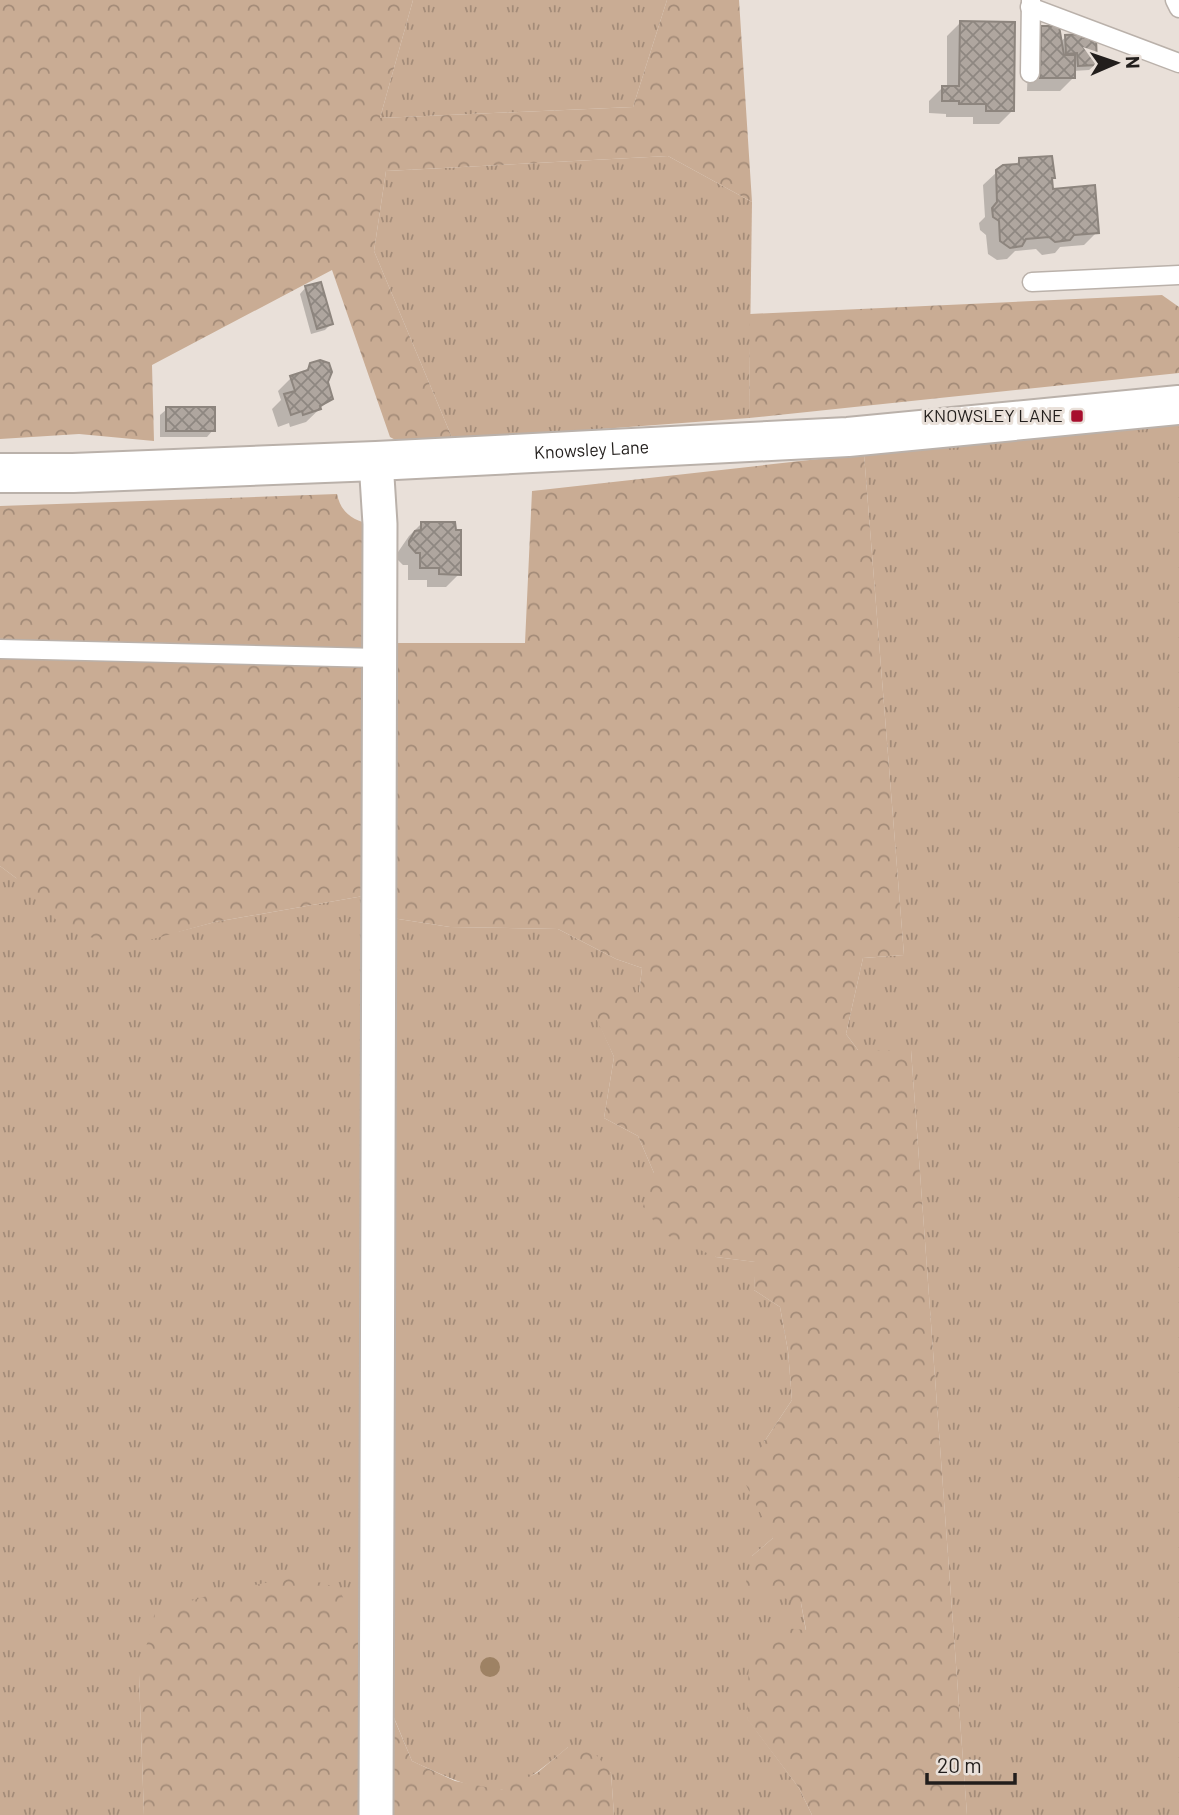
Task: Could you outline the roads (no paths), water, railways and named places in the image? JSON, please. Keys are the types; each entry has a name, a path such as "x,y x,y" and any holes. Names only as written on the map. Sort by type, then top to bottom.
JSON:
{"main road":[{"name":"Knowsley Lane","path":"0,474 376,461 848,437 1179,405"}],"street":[{"path":"376,461 380,524 376,1815"}],"lane":[{"path":"1175,0 1179,8"},
{"path":"1030,73 1031,4 1179,63"},
{"path":"1032,282 1179,275"},
{"path":"0,649 379,658"}],"place":[{"name":"KNOWSLEY LANE","path":"1077,416"}]}
